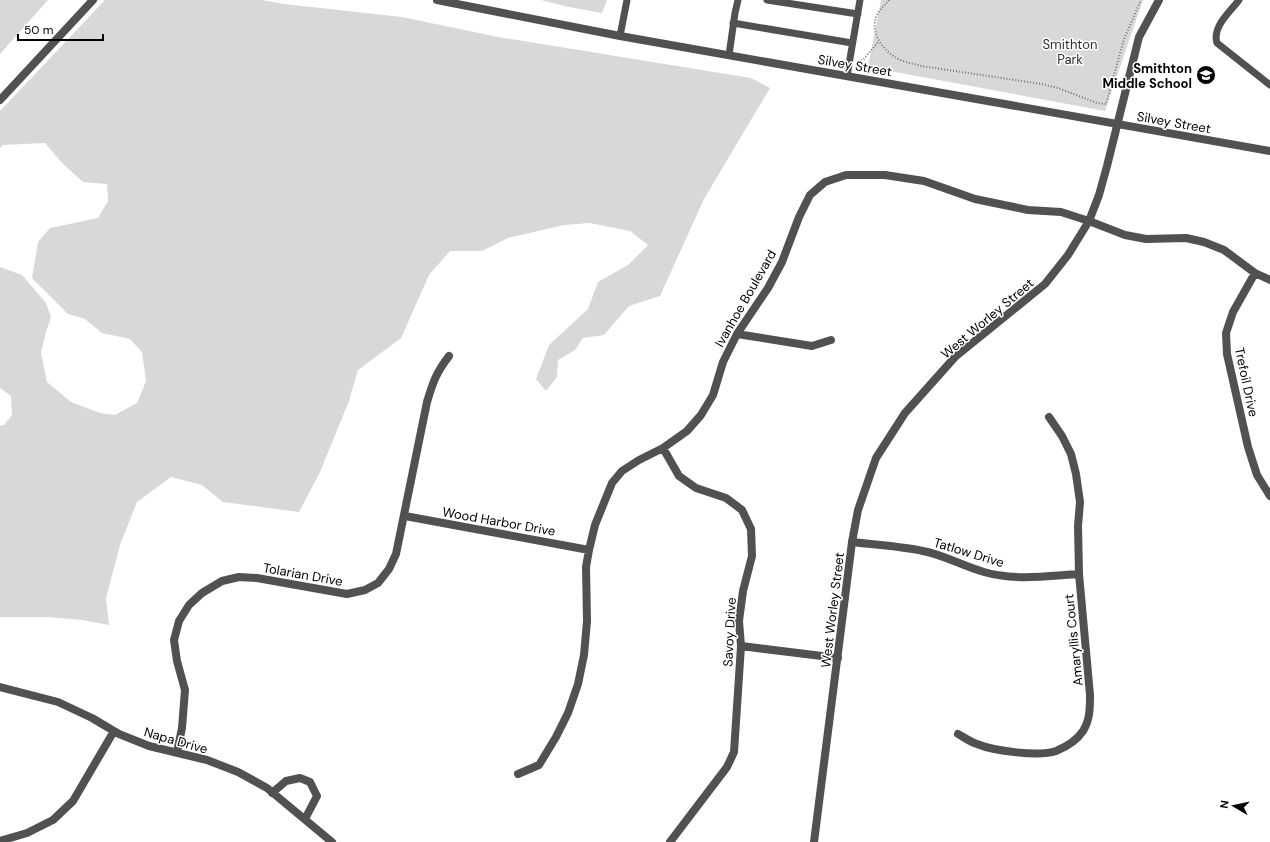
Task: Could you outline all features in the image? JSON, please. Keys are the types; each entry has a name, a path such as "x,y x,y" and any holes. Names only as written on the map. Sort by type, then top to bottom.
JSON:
{"street":[{"path":"0,100 93,0"},
{"name":"Silvey Street","path":"437,0 620,36 1270,151"},
{"name":"West Worley Street","path":"814,842 852,542 858,510 876,458 905,413 955,357 1045,284 1068,255 1089,220 1099,195 1139,37 1159,0"},
{"name":"Ivanhoe Boulevard","path":"518,774 539,766 568,713 578,684 584,655 587,621 586,567 595,525 612,483 622,470 662,448 687,431 701,415 712,395 723,362 737,334 768,288 782,262 799,217 810,195 825,182 846,175 885,175 924,181 975,199 1028,210 1060,212 1089,220 1125,235 1146,239 1186,238 1204,242 1224,250 1255,273 1270,280"},
{"name":"Trefoil Drive","path":"1255,273 1233,312 1226,333 1227,354 1248,447 1257,475 1270,496"},
{"path":"737,334 812,346 831,340"},
{"name":"Tolarian Drive","path":"177,752 182,728 185,690 177,661 174,640 179,621 189,605 202,592 222,581 240,577 257,578 346,594 365,590 378,583 389,569 396,554 405,516 427,402 438,370 449,356"},
{"name":"Amaryllis Court","path":"958,734 977,744 1004,750 1037,753 1055,751 1071,743 1083,731 1090,715 1090,696 1078,574 1078,526 1080,502 1076,474 1071,454 1062,436 1049,417"},
{"name":"Savoy Drive","path":"662,448 679,476 696,488 726,498 742,510 751,529 752,556 743,591 739,621 741,646 734,752 726,767 670,842"},
{"name":"Wood Harbor Drive","path":"405,516 589,550"},
{"name":"Tatlow Drive","path":"852,542 922,551 942,556 984,572 1006,576 1032,578 1078,574"},
{"path":"741,646 838,658"},
{"name":"Napa Drive","path":"0,687 58,702 92,718 114,731 149,746 207,760 238,772 272,792 332,842"},
{"path":"0,841 27,833 53,820 73,802 114,731"},
{"path":"272,792 286,781 300,778 310,782 317,796 305,819"}],"lane":[{"path":"620,36 627,0"},
{"path":"729,55 738,0"},
{"path":"767,0 858,14"},
{"path":"847,76 860,0"},
{"path":"1239,0 1217,28 1215,36 1217,43 1270,85"},
{"path":"734,23 852,44"}],"path":[{"path":"889,0 877,15 875,22 876,33 879,41 889,54 902,61 1058,88 1097,103 1106,104 1124,39 1141,0"},
{"path":"859,78 860,70 856,65 856,62 863,60 879,41"}],"green space":[{"path":"0,0 48,0 0,54"},
{"path":"105,0 262,0 284,4 402,17 498,37 751,78 770,88 704,199 660,296 629,306 604,335 583,338 575,350 558,360 557,377 546,391 536,379 549,345 588,309 598,282 628,265 648,245 630,231 590,223 564,225 508,238 482,251 450,251 429,275 401,338 358,370 349,401 320,472 299,512 223,502 202,485 171,477 137,502 120,545 106,598 109,625 82,620 47,617 0,617 0,426 4,425 12,415 11,396 0,388 0,267 22,275 46,303 51,317 41,353 47,382 71,402 100,413 115,415 137,403 146,381 142,352 130,339 102,333 85,319 68,314 32,278 38,242 50,228 98,218 108,201 107,184 83,182 62,163 45,143 3,145 0,148 0,111"},
{"path":"541,0 607,0 602,13"},
{"name":"Smithton Park","path":"881,0 1143,0 1105,111 868,67"}],"place":[{"name":"Smithton Middle School","path":"1206,75"}]}
